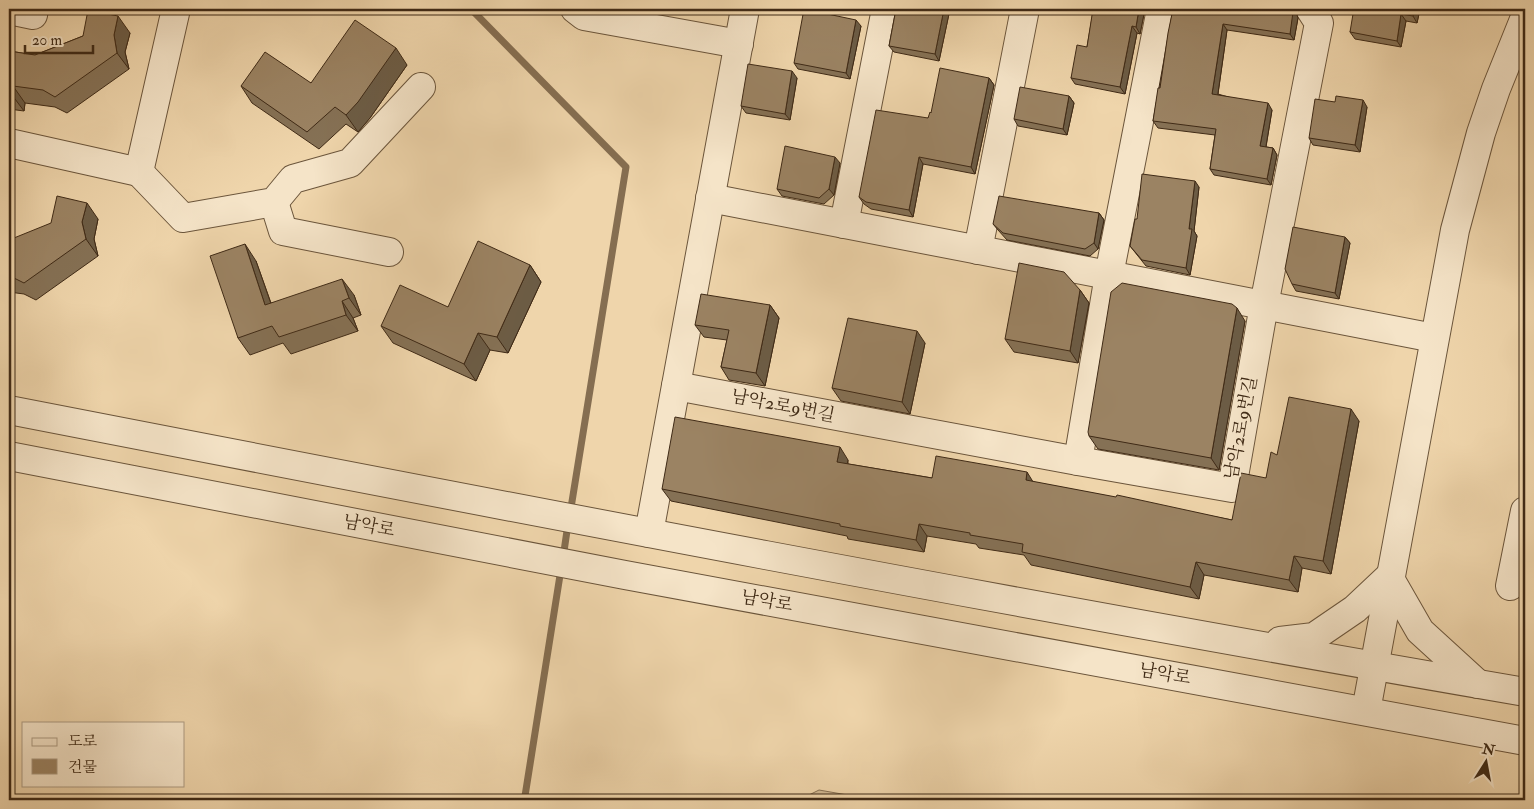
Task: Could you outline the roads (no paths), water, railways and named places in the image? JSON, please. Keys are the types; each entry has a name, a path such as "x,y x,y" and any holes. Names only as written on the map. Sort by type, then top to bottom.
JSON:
{"street":[{"path":"9,10 33,15 34,9"},
{"path":"139,172 176,9"},
{"path":"575,9 584,16 739,44"},
{"path":"639,531 676,386 745,9"},
{"path":"844,224 886,9"},
{"path":"978,250 1025,9"},
{"path":"1078,461 1109,275 1161,9"},
{"name":"남악2로9번길","path":"676,386 1232,488 1264,305 1319,23 1310,9"},
{"path":"1366,711 1455,230 1468,175 1496,89 1525,17"},
{"path":"9,143 139,172 183,218 274,202 293,179 350,163 420,87"},
{"path":"710,198 1434,338"},
{"path":"274,202 282,231 389,252"},
{"path":"9,410 488,503 1373,666 1525,692"},
{"name":"남악로","path":"9,456 480,548 1525,741"},
{"path":"1510,586 1525,511"},
{"path":"1250,643 1314,637 1355,609 1390,577"},
{"path":"1390,577 1420,631 1478,684"}],"waterway":[{"path":"471,9 626,167 570,514"},
{"path":"563,558 568,524"},
{"path":"522,800 525,796 561,569"}]}
